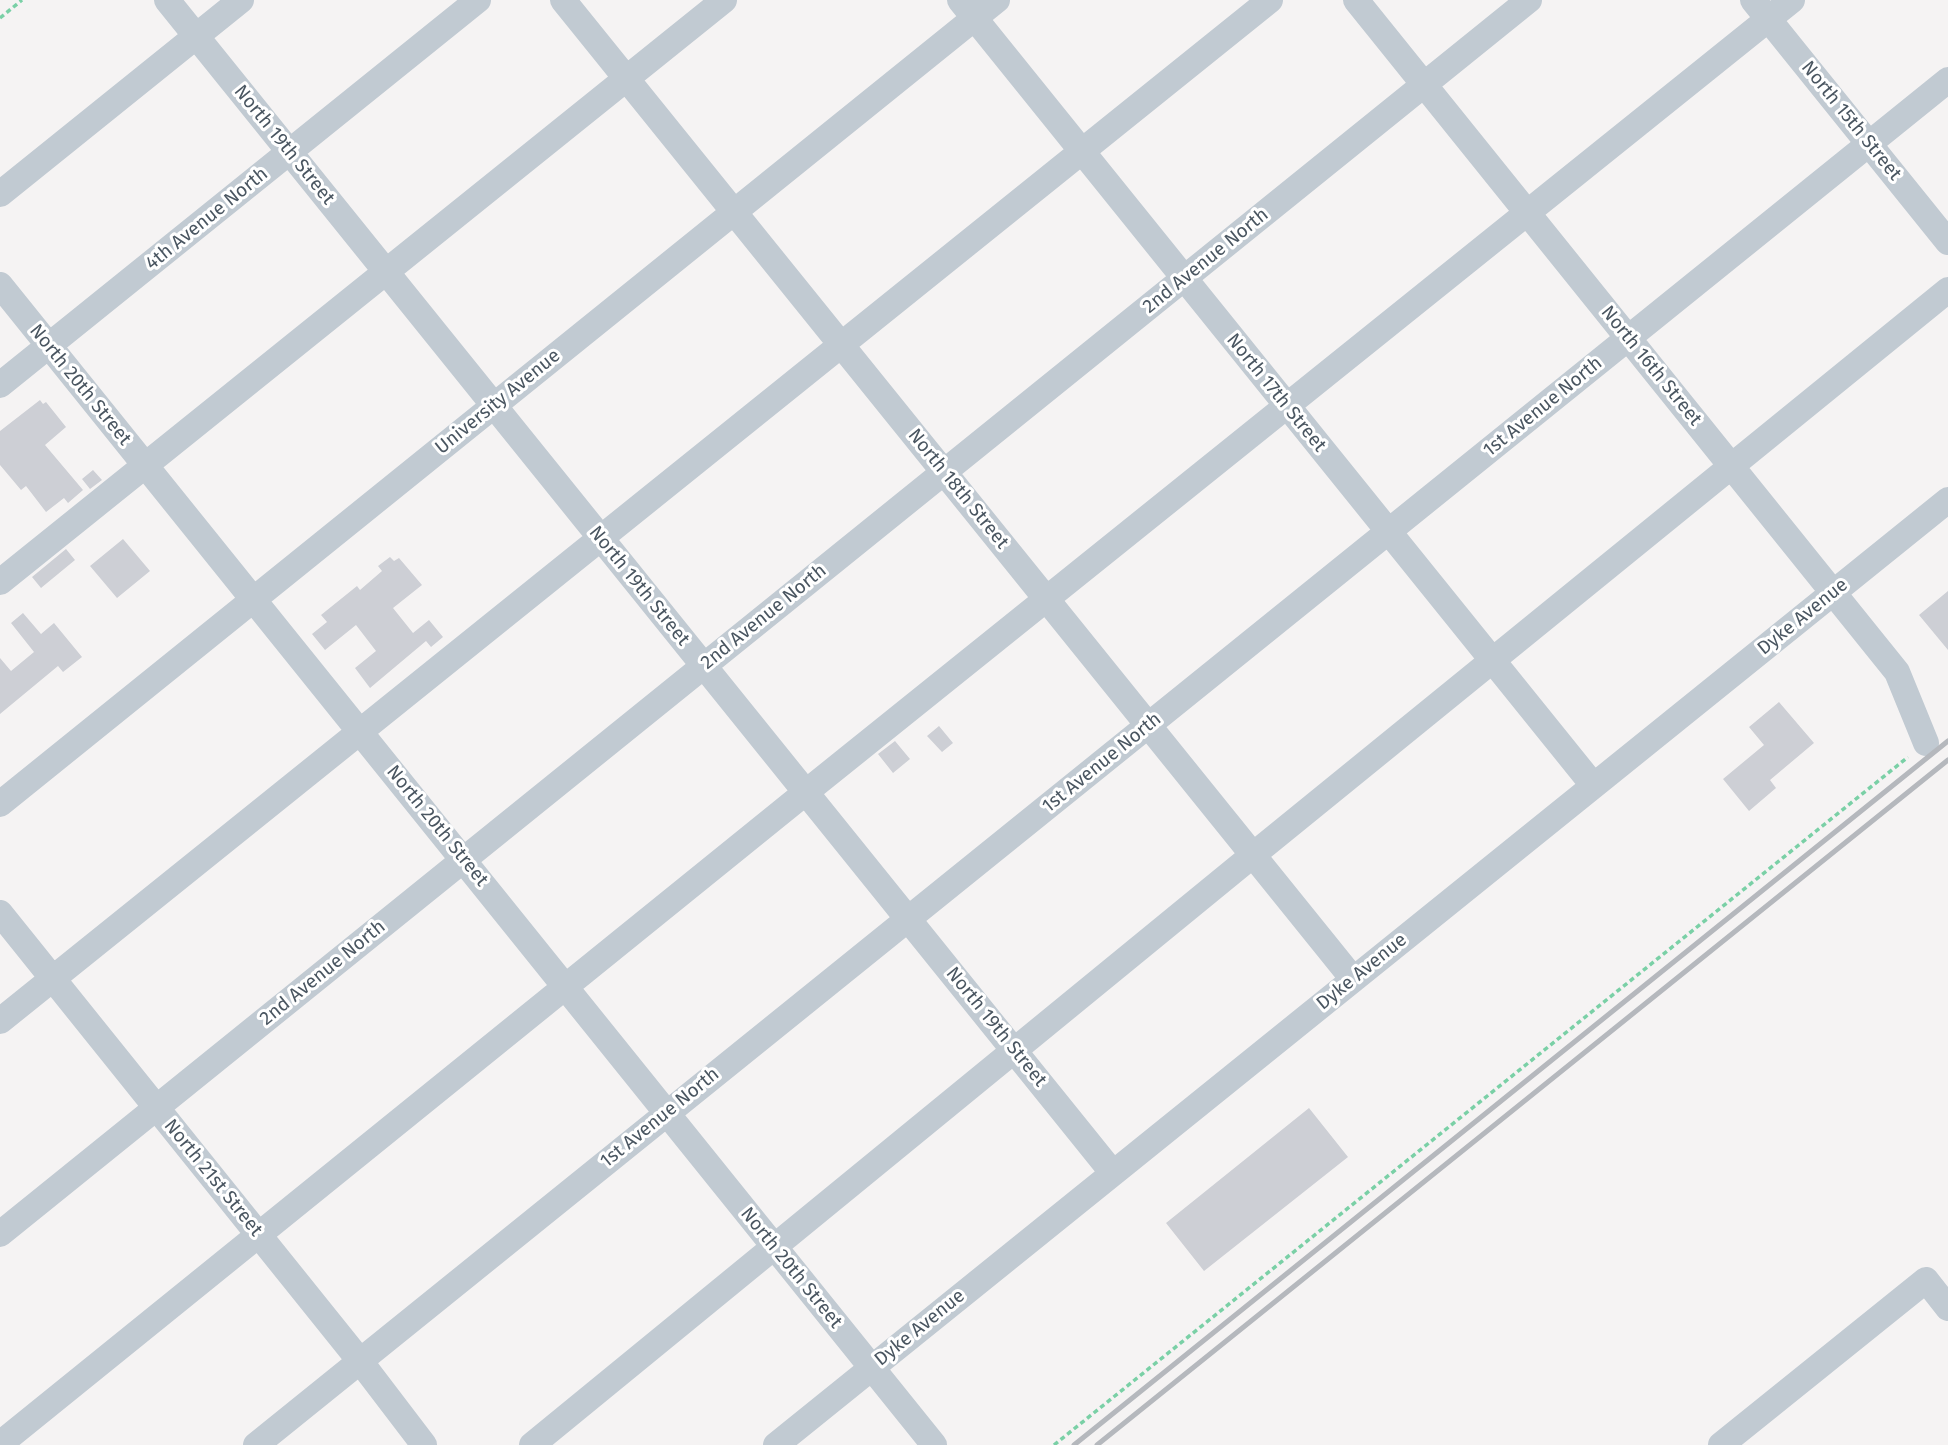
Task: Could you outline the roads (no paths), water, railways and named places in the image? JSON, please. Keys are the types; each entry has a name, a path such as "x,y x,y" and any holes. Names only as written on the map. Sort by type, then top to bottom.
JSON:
{"street":[{"name":"North 19th Street","path":"167,0 1112,1172"},
{"path":"0,194 241,0"},
{"name":"4th Avenue North","path":"0,384 478,0"},
{"name":"North 18th Street","path":"563,0 1353,979"},
{"path":"0,582 724,0"},
{"name":"University Avenue","path":"4,792 253,598 734,212 967,9 997,0"},
{"path":"0,1021 1270,0"},
{"name":"North 16th Street","path":"1356,0 1897,672 1926,743"},
{"name":"2nd Avenue North","path":"0,1234 1528,0"},
{"path":"0,1444 567,988 807,791 1528,213 1761,10 1792,0"},
{"name":"North 17th Street","path":"967,9 1593,785"},
{"name":"North 15th Street","path":"1761,10 1948,242"},
{"name":"1st Avenue North","path":"256,1445 1948,80"},
{"name":"North 20th Street","path":"0,285 934,1445"},
{"path":"532,1445 1252,855 1948,290"},
{"name":"Dyke Avenue","path":"776,1445 1948,500"},
{"name":"North 21st Street","path":"0,913 424,1445"},
{"path":"1721,1445 1926,1280 1948,1308"}],"railway":[{"path":"1074,1445 1948,741"},
{"path":"1097,1445 1948,760"}]}
